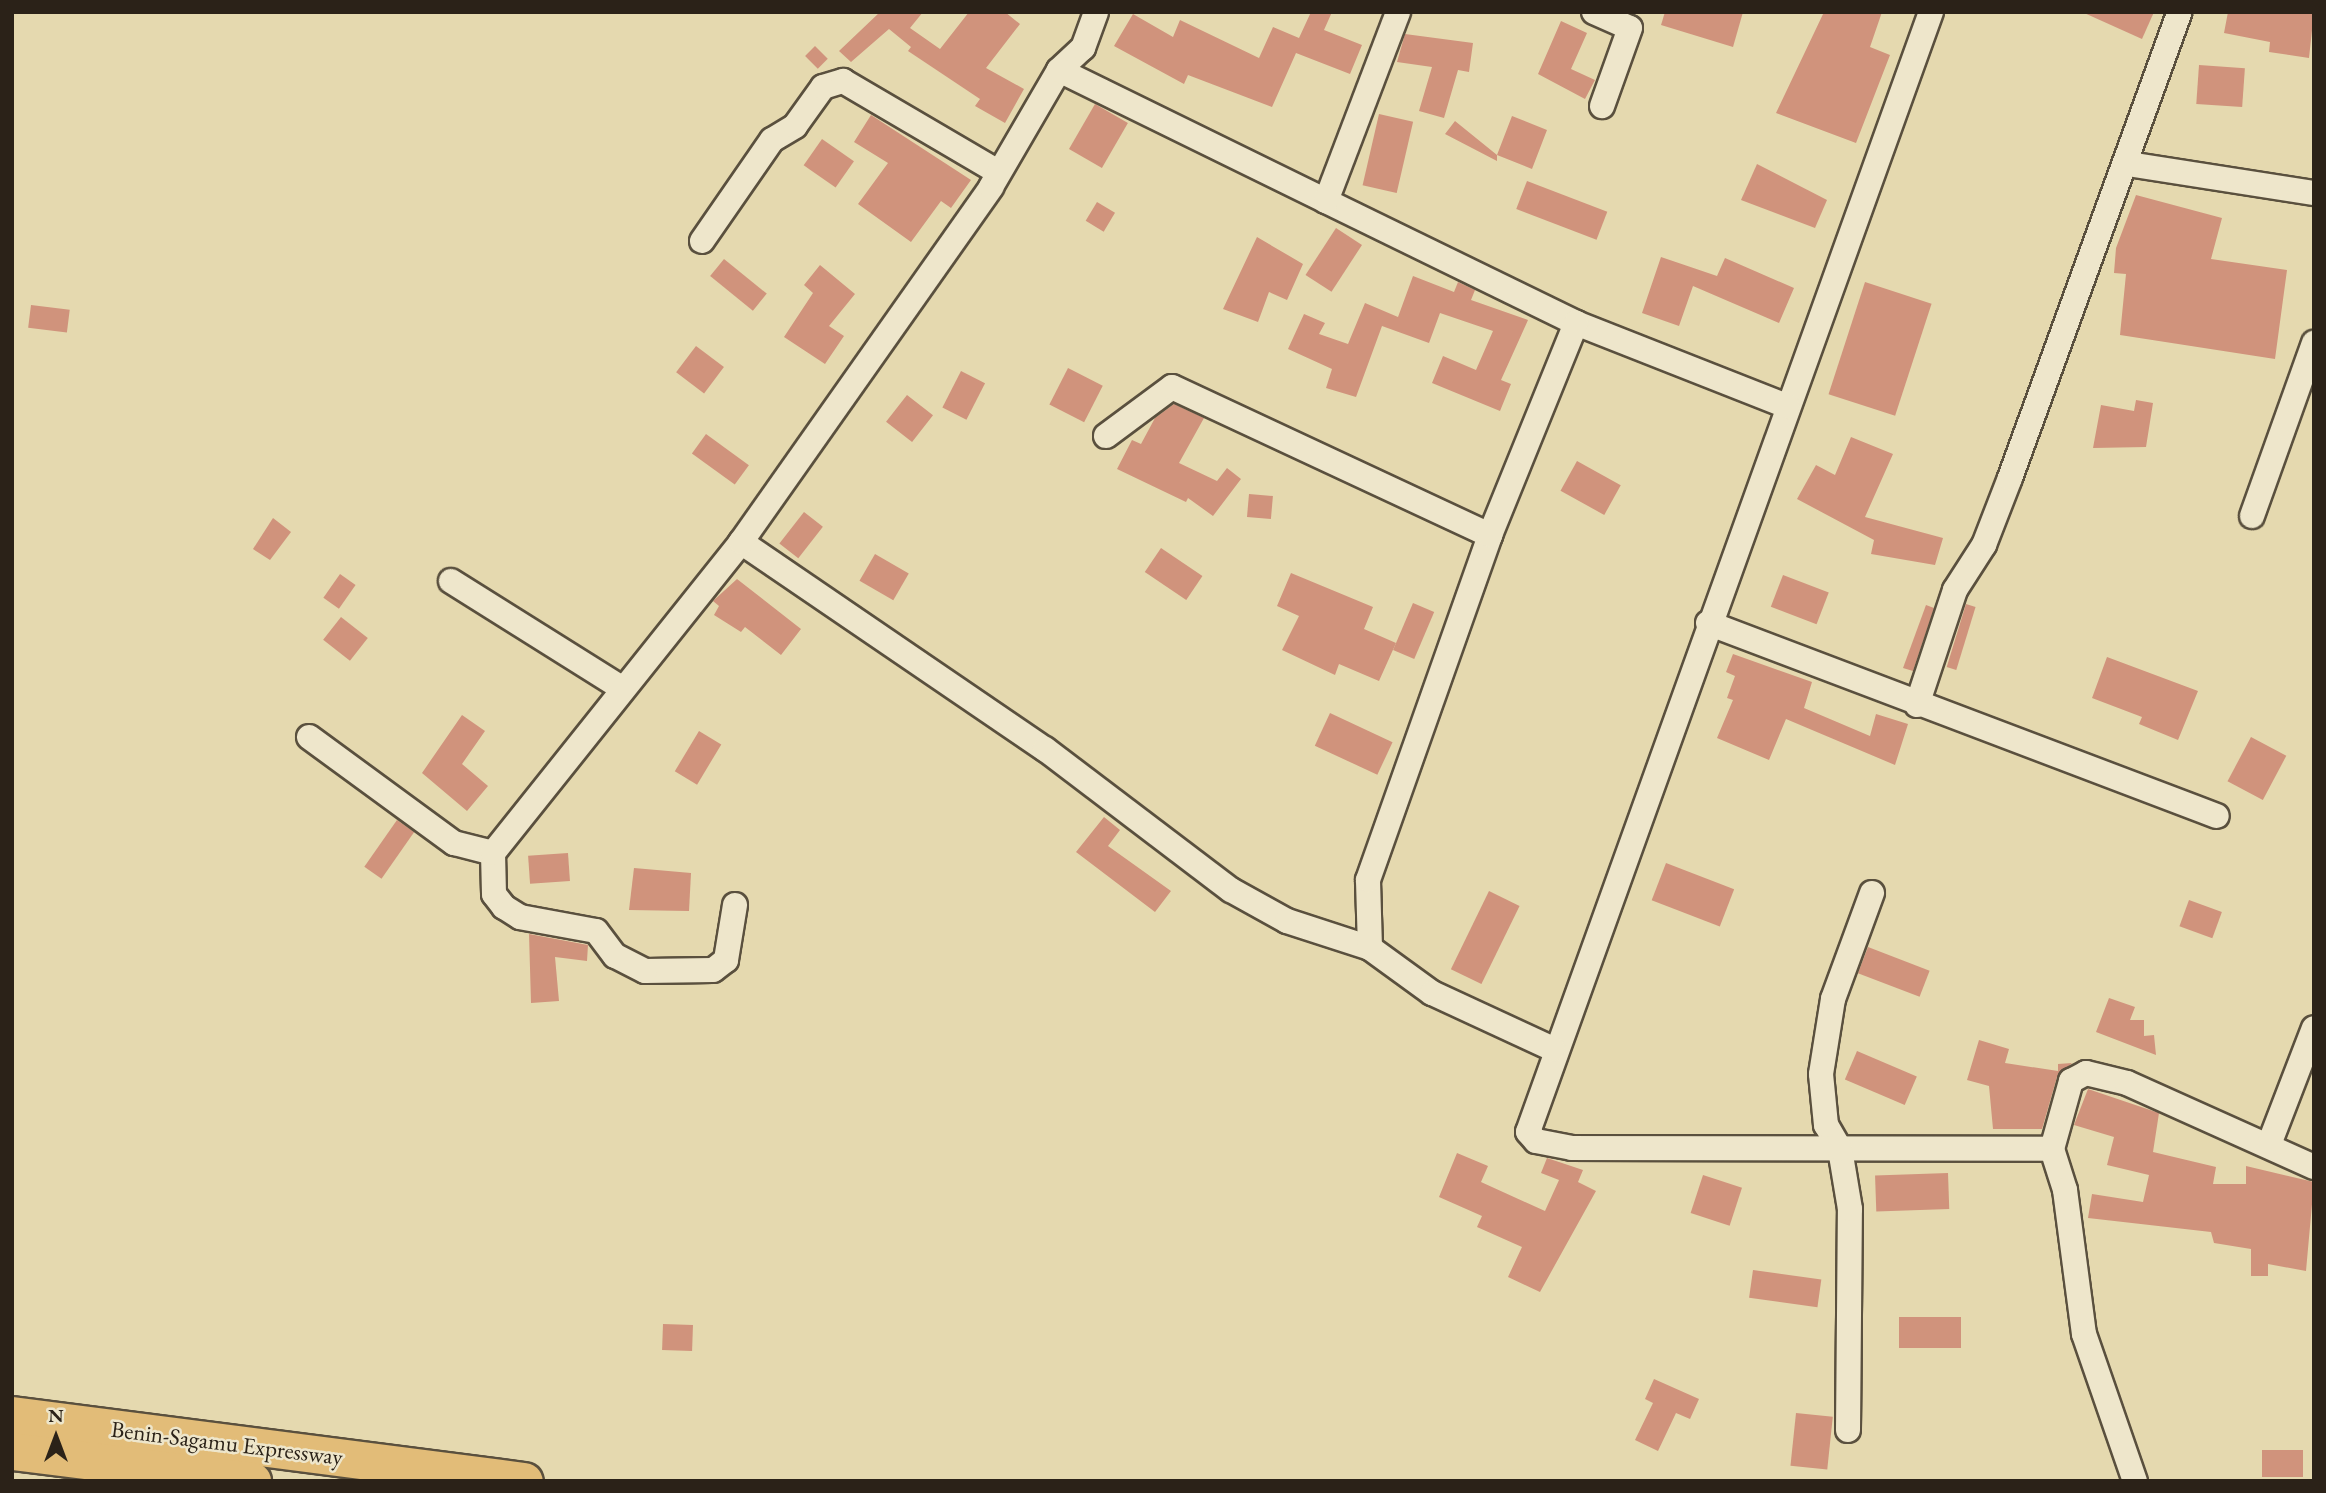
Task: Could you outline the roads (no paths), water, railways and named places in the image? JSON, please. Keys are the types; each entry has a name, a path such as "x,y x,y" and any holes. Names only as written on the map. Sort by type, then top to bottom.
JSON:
{"highway":[{"name":"Benin-Sagamu Expressway","path":"12,1415 524,1481"},
{"name":"Benin-Sagamu Expressway","path":"12,1451 253,1481"}],"street":[{"path":"735,905 726,960 713,970 645,971 615,956 596,931 520,917 504,907 494,894 493,853 620,687 741,542 998,172 1059,70 1083,48 1096,12"},
{"path":"1326,201 1398,12"},
{"path":"1594,12 1630,28 1602,106"},
{"path":"1931,12 1553,1049 1530,1117 1528,1132 1536,1141 1572,1148 2052,1149"},
{"path":"1917,705 1955,590 1984,545 2128,164 2180,12"},
{"path":"1059,70 1576,323 1787,406"},
{"path":"702,241 772,139 795,126 823,87 843,81 998,172"},
{"path":"2128,164 2314,193"},
{"path":"1370,948 1368,880 1490,535 1576,323"},
{"path":"2252,516 2314,343"},
{"path":"1106,436 1172,387 1490,535"},
{"path":"741,542 1056,757 1231,890 1287,921 1370,948 1432,993 1553,1049"},
{"path":"451,581 620,687"},
{"path":"1708,623 1917,705 2217,816"},
{"path":"310,737 454,843 493,853"},
{"path":"1848,1430 1850,1209 1840,1150 1821,1099 1823,1040 1872,893"},
{"path":"2270,1142 2314,1028"},
{"path":"2135,1481 2084,1334 2065,1190 2052,1149 2071,1081 2086,1073 2127,1083 2167,1105 2270,1142 2314,1167"}]}
